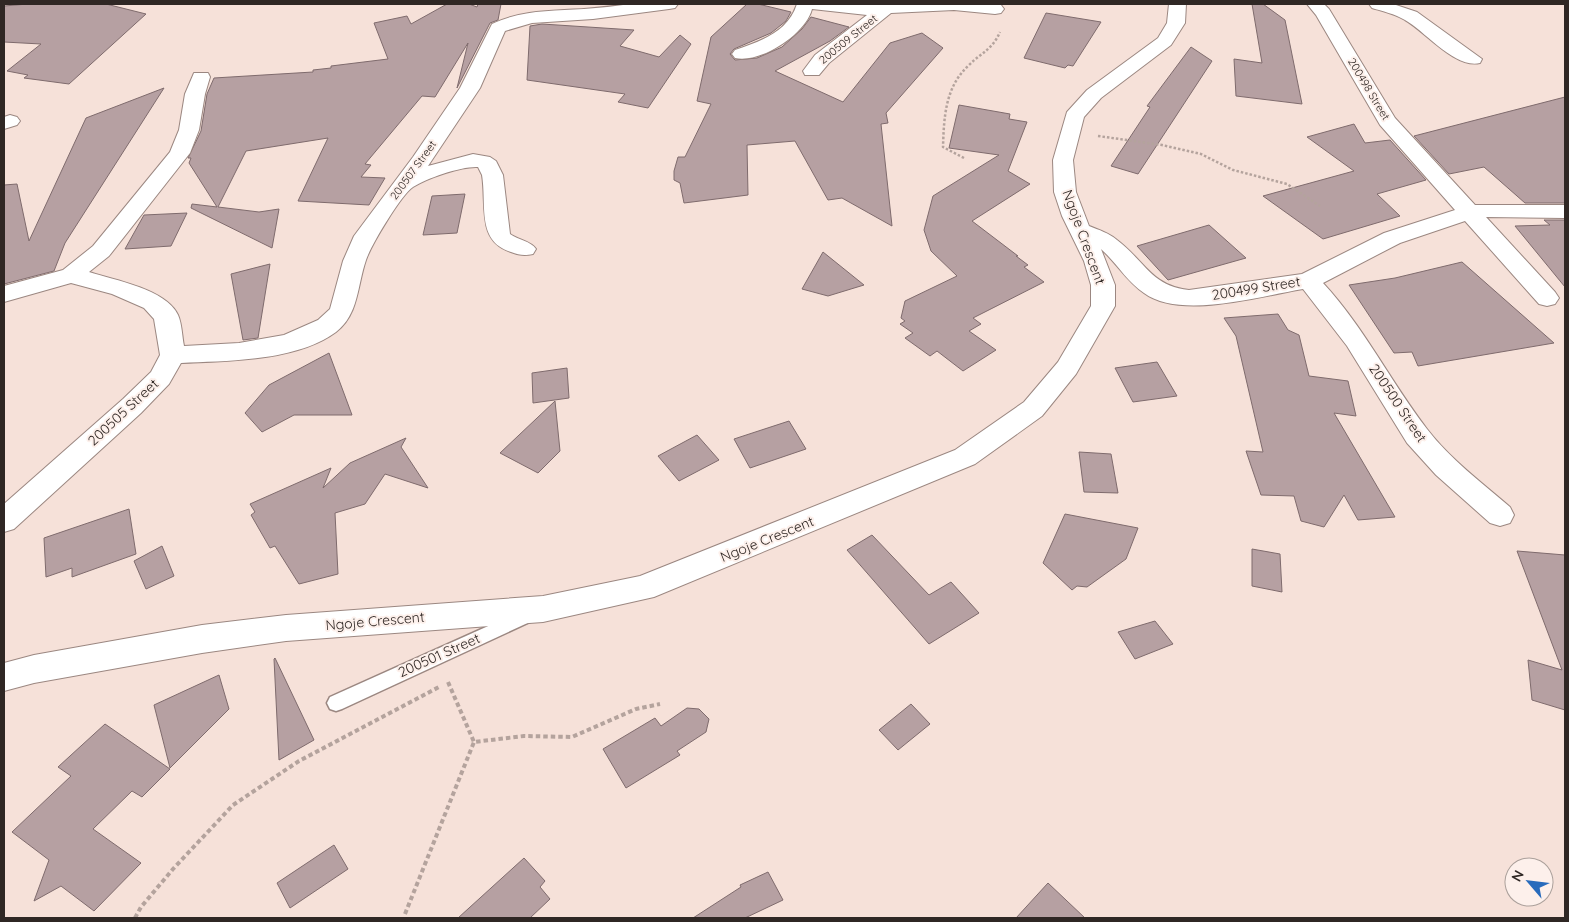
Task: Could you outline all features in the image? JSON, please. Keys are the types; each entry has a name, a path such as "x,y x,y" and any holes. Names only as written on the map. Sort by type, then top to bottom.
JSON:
{"street":[{"name":"200507 Street","path":"173,355 268,347 299,340 329,326 341,312 354,262 365,236 406,182 470,88 498,28 510,22 530,19 592,14 669,4"},
{"path":"741,54 775,42 796,25 806,4"},
{"path":"812,4 855,10 945,5 995,9"},
{"name":"Ngoje Crescent","path":"4,677 118,653 220,636 305,626 544,609 643,588 965,457 1034,410 1056,384 1086,339 1103,306 1103,285 1095,261 1065,192 1064,160 1074,116 1094,94 1165,41 1176,23 1176,4"},
{"name":"200498 Street","path":"1316,4 1387,121 1472,212"},
{"path":"1378,4 1411,16 1446,44 1473,59"},
{"name":"200509 Street","path":"812,71 822,58 885,9"},
{"path":"4,294 71,276 101,251 180,153 189,130 195,94 201,77"},
{"path":"406,182 465,161 484,161 490,166 497,210 496,220 500,237 510,244 525,249"},
{"name":"200499 Street","path":"1081,231 1100,238 1112,246 1152,288 1169,296 1189,298 1308,281 1359,253 1392,238 1472,212 1565,211"},
{"path":"1472,212 1547,298"},
{"path":"71,276 120,289 152,302 166,316 173,355"},
{"name":"200500 Street","path":"1308,281 1334,309 1362,348 1390,396 1419,437 1453,474 1500,515"},
{"name":"200505 Street","path":"4,521 132,406 160,378 173,355"}],"lane":[{"name":"200501 Street","path":"336,703 471,640 544,609"}],"path":[{"path":"964,158 944,147 944,111 960,74 998,39 1000,17 995,9"},
{"path":"1072,125 1096,136 1201,154 1233,170 1287,184 1320,206"},
{"path":"405,914 474,742 448,682 454,664 471,640"},
{"path":"135,918 141,907 167,876 233,805 299,761 448,682"},
{"path":"474,742 524,736 572,737 636,709 660,704"}],"building":[{"path":"28,4 106,4 146,14 69,84 24,78 28,75 7,71 41,44 4,42 4,6"},
{"path":"447,4 469,4 477,7 478,4 501,4 498,20 490,23 457,88 468,43 435,97 422,96 365,164 371,165 361,177 385,178 369,205 298,201 328,138 246,151 218,207 259,212 279,209 272,248 191,208 192,204 217,207 189,163 191,158 188,158 201,131 207,94 214,78 313,72 313,70 331,68 331,66 388,59 374,23 407,16 411,24"},
{"path":"747,4 758,4 791,12 786,21 771,33 734,49 730,54 735,60 757,58 782,47 802,29 811,17 849,27 830,41 775,71 843,102 890,43 922,33 943,48 886,113 888,123 881,124 892,226 842,198 828,200 795,141 747,145 748,195 684,203 680,183 674,180 674,171 678,157 685,157 711,104 697,101 711,37"},
{"path":"1252,4 1263,4 1285,20 1302,104 1236,96 1234,59 1262,63"},
{"path":"1046,13 1101,22 1073,66 1068,65 1065,68 1024,58"},
{"path":"542,24 634,30 620,46 659,57 680,35 691,44 648,108 618,102 625,94 527,80 530,26"},
{"path":"1191,47 1212,61 1138,174 1111,166 1150,107 1147,106"},
{"path":"164,88 65,243 54,271 4,284 4,185 17,184 29,241 86,118"},
{"path":"1565,97 1565,203 1525,203 1484,167 1449,174 1414,136"},
{"path":"959,105 1010,114 1009,119 1027,122 1008,171 1030,184 972,221 1018,256 1016,256 1028,265 1024,267 1044,282 973,318 981,324 969,331 996,350 963,371 937,351 930,356 905,338 913,333 900,324 905,321 901,318 905,301 957,276 931,251 924,230 933,196 999,155 949,148"},
{"path":"1354,124 1365,143 1390,140 1426,180 1377,194 1400,216 1323,239 1263,196 1354,171 1307,137"},
{"path":"465,194 457,233 423,235 432,196"},
{"path":"187,213 171,246 125,249 144,215"},
{"path":"1544,220 1565,220 1565,287 1515,226 1550,225"},
{"path":"1209,225 1246,258 1168,280 1137,246"},
{"path":"823,252 864,285 828,296 802,289"},
{"path":"1462,262 1554,343 1418,366 1412,352 1394,353 1349,285 1395,278"},
{"path":"270,264 258,338 243,340 231,274"},
{"path":"1278,314 1288,330 1299,335 1309,376 1348,381 1356,416 1334,413 1395,517 1358,520 1344,495 1324,527 1301,521 1294,496 1261,495 1246,451 1263,452 1236,336 1224,318"},
{"path":"329,353 352,415 294,415 262,432 245,413 269,385"},
{"path":"1157,362 1177,396 1133,402 1115,368"},
{"path":"567,368 569,398 533,403 532,373"},
{"path":"555,401 560,451 538,473 500,453"},
{"path":"789,421 806,449 750,468 734,439"},
{"path":"697,435 719,460 679,481 658,456"},
{"path":"406,438 401,447 428,488 385,474 365,504 335,513 338,574 299,584 275,546 270,548 251,515 255,512 250,504 331,468 323,488 350,463"},
{"path":"1079,452 1111,454 1118,493 1084,492"},
{"path":"129,509 136,554 72,577 72,568 46,577 44,538"},
{"path":"1065,514 1138,528 1126,559 1087,587 1077,586 1072,590 1043,563"},
{"path":"872,535 929,595 951,582 979,613 929,644 847,550"},
{"path":"162,546 174,576 146,589 134,561"},
{"path":"1252,549 1280,554 1282,592 1252,586"},
{"path":"1517,551 1565,555 1565,710 1532,700 1528,660 1562,670"},
{"path":"1155,621 1173,644 1135,659 1118,632"},
{"path":"274,659 314,740 279,760"},
{"path":"219,675 229,709 170,768 154,705"},
{"path":"911,704 930,724 898,750 879,730"},
{"path":"687,708 699,709 709,719 706,732 677,751 680,755 626,788 603,749 655,718 661,726"},
{"path":"105,724 170,769 142,797 132,791 93,829 141,863 94,911 61,886 34,901 49,860 12,832 71,776 58,767"},
{"path":"334,845 348,869 290,908 277,883"},
{"path":"524,858 545,881 540,887 550,899 530,918 458,918"},
{"path":"768,872 783,900 745,918 693,918 741,887 740,885"},
{"path":"1048,883 1085,918 1016,918"}]}
